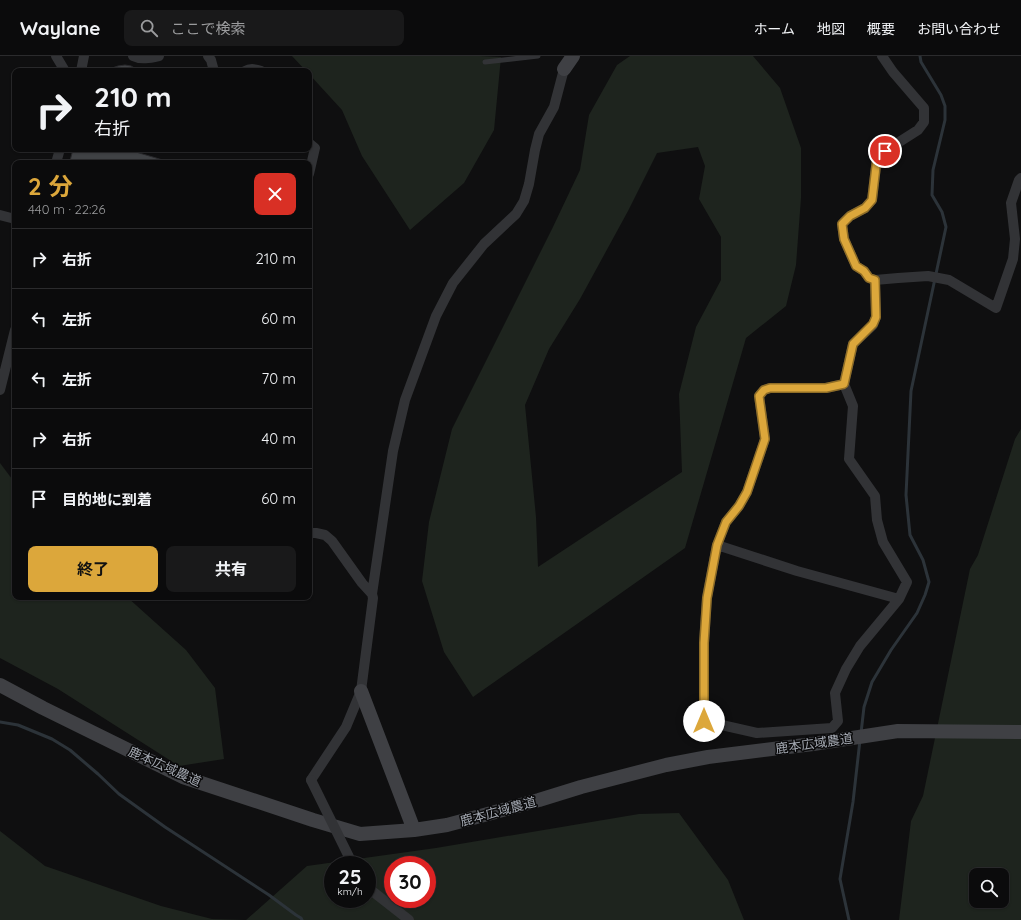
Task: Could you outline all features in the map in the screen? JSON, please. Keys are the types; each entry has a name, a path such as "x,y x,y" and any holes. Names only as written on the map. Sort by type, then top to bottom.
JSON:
{"street":[{"path":"56,56 63,68"},
{"path":"81,68 84,56"},
{"path":"133,56 136,58 159,56"},
{"path":"208,56 213,68"},
{"path":"349,856 311,780 346,727 361,691 373,598 372,594 393,451 405,400 436,316 453,283 484,244 516,214 524,201 539,134 554,107 564,69 573,56"},
{"path":"882,56 893,72 924,108 924,122 918,130 885,151 877,158 872,200 865,208 850,216 842,224 844,239 856,266 864,271 869,278 875,280 928,276 949,280 996,308 1013,259 1015,239 1011,203 1021,178"},
{"path":"312,146 315,148 312,161"},
{"path":"0,215 12,218"},
{"path":"844,384 826,388 770,388 764,390 759,396 765,439 747,492 739,506 726,522 717,545 707,598 704,643 704,721 757,733 832,728 838,721 835,692 846,669 860,646 899,599 907,582 883,542 877,520 875,496 849,458 853,406 844,384 853,344 873,324 876,317 875,280"},
{"path":"0,390 12,342"},
{"path":"312,533 325,535 332,541 362,583 372,594"},
{"path":"717,545 797,571 899,599"},
{"name":"鹿本広域農道","path":"0,685 43,708 183,777 360,834 414,830 447,825 581,787 666,765 708,757 813,744 898,731 1021,732"},
{"path":"361,691 414,830"},
{"path":"376,894 410,920"}],"lane":[{"path":"485,62 538,56"}],"shaded area":[{"path":"292,56 501,57 494,130 464,183 410,230 362,156 342,110 312,77 312,68 303,68"},
{"path":"630,56 753,56 780,88 801,148 801,198 796,265 786,306 746,338 685,548 473,697 444,652 422,581 429,522 452,429 580,170 589,115 617,65","holes":["698,147 705,166 699,199 721,237 721,280 696,327 679,394 682,472 538,567 536,517 525,405 549,349 580,299 628,211 657,153"]},
{"path":"1021,429 1021,920 899,920 911,821 923,796 970,569 978,555 1015,439"},
{"path":"0,463 12,479 12,600 130,600 186,650 215,688 224,759 179,766 58,689 0,658"},
{"path":"679,813 728,880 744,920 246,920 307,866 324,864 324,908 376,908 376,856 436,848 639,814"},
{"path":"0,831 45,866 161,906 212,919 246,920 0,920"}],"building":[{"path":"125,65 135,68 112,68"},
{"path":"72,152 136,152 163,160 70,160"}],"waterway":[{"path":"861,733 864,707 872,682 891,650 917,613 929,582 923,560 910,535 906,495 911,391 946,227 942,212 932,195 933,170 945,120 945,106 941,95 921,62 920,56"},
{"path":"0,722 18,725 52,739 70,750 119,794 165,827 269,895 302,920"},
{"path":"849,920 840,879 853,802 860,740"}],"route":[{"path":"704,721 704,643 707,598 717,545 726,522 739,506 747,492 765,439 759,396 764,390 770,388 826,388 844,384 853,344 873,324 876,317 875,280 869,278 864,271 856,266 844,239 842,224 850,216 865,208 872,200 877,158 885,151"}]}
